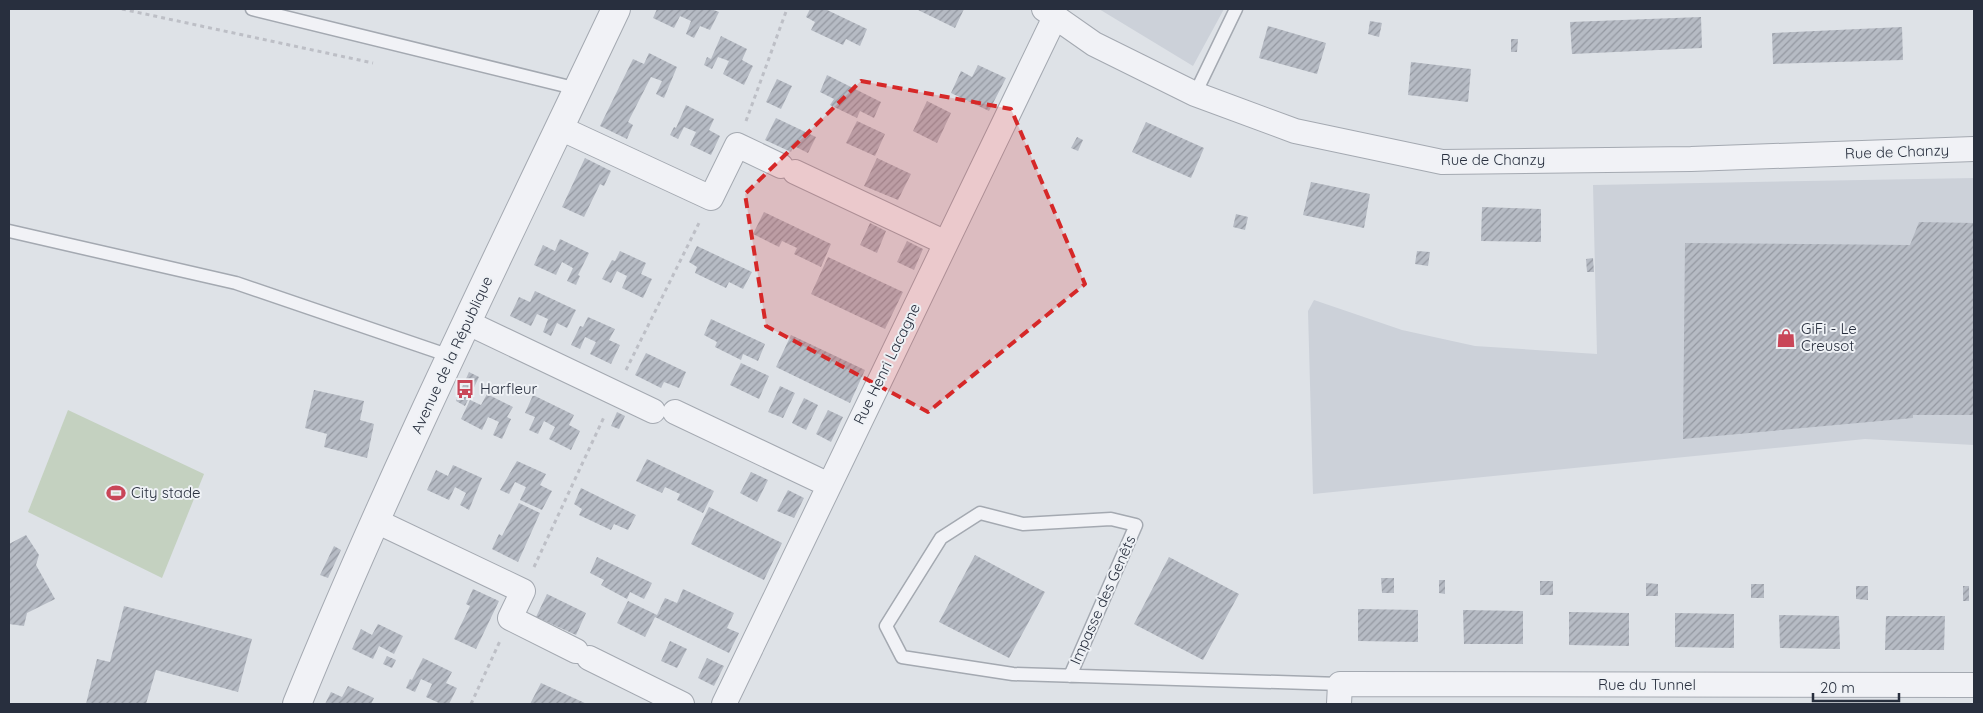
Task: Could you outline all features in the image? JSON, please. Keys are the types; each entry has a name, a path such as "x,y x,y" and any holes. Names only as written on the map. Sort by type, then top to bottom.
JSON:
{"street":[{"name":"Avenue de la République","path":"297,704 339,601 450,356 616,9"},
{"name":"Rue de Chanzy","path":"1049,13 1094,44 1195,94 1295,131 1442,162 1691,159 1974,149"},
{"name":"Rue Henri Lacagne","path":"724,704 946,243 1049,13"},
{"path":"560,128 711,198 737,145 946,243"},
{"path":"466,322 829,485"},
{"path":"376,521 523,591 510,618 682,704"},
{"name":"Rue du Tunnel","path":"1340,694 1974,685"}],"lane":[{"path":"252,9 578,89"},
{"path":"1195,94 1236,9"},
{"path":"9,231 236,283 450,356"},
{"name":"Impasse des Genêts","path":"1070,676 1136,525 1111,519 1024,524 980,513 941,538 886,626 902,657 1013,674 1340,694"}],"path":[{"path":"122,9 376,63"},
{"path":"737,145 787,9"},
{"path":"471,704 510,618"}],"highlighted area":[{"path":"861,81 1011,109 1085,284 928,412 766,326 745,194"}],"shaded area":[{"path":"1099,9 1224,9 1193,66"},
{"name":"GiFi - Le Creusot","path":"1974,178 1974,445 1865,439 1313,494 1308,311 1314,300 1402,330 1475,346 1597,354 1593,185"}],"green space":[{"name":"City stade","path":"68,410 204,474 162,578 28,512"}],"building":[{"path":"657,9 711,9 719,12 710,30 700,26 694,38 686,34 691,21 680,16 674,28 653,18"},
{"path":"810,9 825,9 867,29 860,46 846,39 843,45 811,30 815,22 806,17"},
{"path":"916,9 964,9 955,28"},
{"path":"1701,17 1702,48 1572,54 1570,22"},
{"path":"1370,21 1382,23 1379,37 1368,34"},
{"path":"1268,26 1326,43 1317,74 1259,58"},
{"path":"1902,27 1903,60 1773,64 1772,33"},
{"path":"721,36 747,49 742,60 753,66 744,85 723,74 729,61 718,57 712,69 704,65 707,57 711,59"},
{"path":"1511,39 1518,39 1517,52 1511,52"},
{"path":"649,53 677,67 664,98 656,94 662,81 651,77 628,122 633,125 627,139 600,126 633,59 644,64"},
{"path":"1411,62 1471,69 1468,102 1408,95"},
{"path":"978,65 1006,78 989,111 951,93 961,71 972,77"},
{"path":"827,75 881,102 874,118 860,111 857,118 830,105 834,99 820,92"},
{"path":"777,79 792,86 781,109 766,102"},
{"path":"927,101 951,113 937,143 913,131"},
{"path":"686,105 714,119 709,130 720,136 711,155 690,145 696,132 684,127 678,139 670,135 674,127 676,128"},
{"path":"776,118 816,137 808,153 794,146 791,152 765,140"},
{"path":"857,121 885,134 875,156 846,143"},
{"path":"1146,122 1204,148 1191,178 1132,152"},
{"path":"1077,137 1083,140 1078,151 1071,148"},
{"path":"585,158 611,171 604,186 600,184 584,217 562,207"},
{"path":"877,158 911,174 898,200 864,186"},
{"path":"1311,182 1370,194 1364,228 1303,215"},
{"path":"1482,207 1541,209 1541,242 1481,241"},
{"path":"764,212 831,244 821,267 794,254 797,248 782,241 779,247 753,234"},
{"path":"1236,214 1248,217 1245,230 1233,227"},
{"path":"1919,222 1974,223 1974,415 1913,415 1913,418 1683,439 1685,243 1910,245"},
{"path":"870,223 886,231 877,253 860,245"},
{"path":"560,239 589,253 578,275 580,276 576,285 567,281 573,268 562,262 556,275 534,265 543,245 555,251"},
{"path":"907,241 923,249 914,270 897,262"},
{"path":"697,246 752,272 743,289 729,282 726,288 695,273 697,267 689,262"},
{"path":"620,251 646,263 641,274 652,279 643,298 622,288 627,276 617,271 611,283 602,279 612,260 615,261"},
{"path":"1417,251 1430,252 1428,266 1415,264"},
{"path":"828,257 903,292 885,329 811,294"},
{"path":"1593,258 1594,272 1587,272 1586,259"},
{"path":"535,291 576,310 567,328 557,323 551,336 543,332 548,319 537,314 531,326 510,316 519,297 530,302"},
{"path":"588,317 615,329 609,340 620,345 611,364 590,354 596,342 585,337 580,349 571,345 580,326 583,327"},
{"path":"711,319 765,344 758,361 743,354 741,360 715,347 717,342 704,335"},
{"path":"791,335 865,370 850,403 776,367"},
{"path":"646,353 686,372 679,388 664,382 661,388 635,375"},
{"path":"741,363 769,376 759,399 730,385"},
{"path":"469,372 479,377 465,406 456,401"},
{"path":"780,386 795,393 783,418 768,412"},
{"path":"314,390 364,401 360,420 374,424 367,458 324,447 327,434 305,428"},
{"path":"487,394 513,407 507,417 511,419 502,439 493,435 499,422 488,417 482,430 461,419 470,400 481,405"},
{"path":"533,395 574,415 569,425 580,431 571,450 549,439 555,427 544,421 538,434 529,430 535,417 525,413"},
{"path":"804,398 818,405 806,430 792,423"},
{"path":"828,410 843,417 831,442 816,434"},
{"path":"617,412 625,416 619,429 611,426"},
{"path":"647,459 714,491 703,513 677,500 680,494 665,487 662,493 636,481"},
{"path":"517,461 546,474 540,485 552,491 542,510 520,500 526,487 515,482 509,494 500,490"},
{"path":"453,465 482,478 469,510 460,505 466,493 455,487 449,500 427,490 436,470 448,476"},
{"path":"751,472 768,480 757,502 740,493"},
{"path":"581,488 636,515 628,530 614,524 611,530 579,515 582,509 574,504"},
{"path":"788,490 804,498 794,518 777,511"},
{"path":"519,503 540,513 518,562 492,549 499,534 502,536"},
{"path":"709,507 782,543 764,580 691,544"},
{"path":"26,535 39,555 36,565 55,599 27,613 24,626 9,624 9,544"},
{"path":"334,546 341,550 328,578 320,575"},
{"path":"975,555 1045,592 1009,658 939,622"},
{"path":"597,557 652,583 644,599 630,592 627,599 601,585 604,580 590,573"},
{"path":"1169,557 1239,594 1203,660 1134,624"},
{"path":"1381,578 1394,578 1394,593 1382,593"},
{"path":"1439,580 1445,580 1445,594 1439,593"},
{"path":"1540,581 1553,581 1553,595 1540,595"},
{"path":"1646,583 1658,584 1658,596 1646,596"},
{"path":"1751,584 1764,584 1764,598 1751,598"},
{"path":"1856,586 1868,586 1868,600 1856,599"},
{"path":"1963,586 1969,586 1969,601 1963,601"},
{"path":"473,589 499,601 476,649 454,639 470,606 466,604"},
{"path":"683,589 734,613 727,628 739,633 729,653 655,617 645,637 617,623 628,601 657,615 665,598 677,603"},
{"path":"547,594 586,613 576,635 536,617"},
{"path":"124,606 252,639 238,692 156,670 146,704 86,704 97,659 110,662"},
{"path":"1358,609 1418,610 1418,642 1358,641"},
{"path":"1463,610 1523,611 1523,644 1464,644"},
{"path":"1569,612 1629,613 1629,646 1569,645"},
{"path":"1675,613 1734,614 1734,648 1675,647"},
{"path":"1779,615 1839,616 1840,649 1780,648"},
{"path":"1886,616 1945,616 1944,650 1885,650"},
{"path":"378,624 403,636 394,654 379,646 373,659 352,649 361,629 372,635"},
{"path":"670,641 687,649 677,668 661,661"},
{"path":"387,656 396,660 392,668 383,664"},
{"path":"423,658 452,672 446,683 457,688 449,704 441,704 426,697 432,684 421,679 415,692 406,688"},
{"path":"707,658 724,666 714,686 698,678"},
{"path":"541,683 587,704 530,704"},
{"path":"348,686 374,698 371,704 325,704 331,692 342,697"}],"place":[{"name":"GiFi - Le Creusot","path":"1786,338"},
{"name":"Harfleur","path":"465,389"},
{"name":"City stade","path":"116,493"}]}
